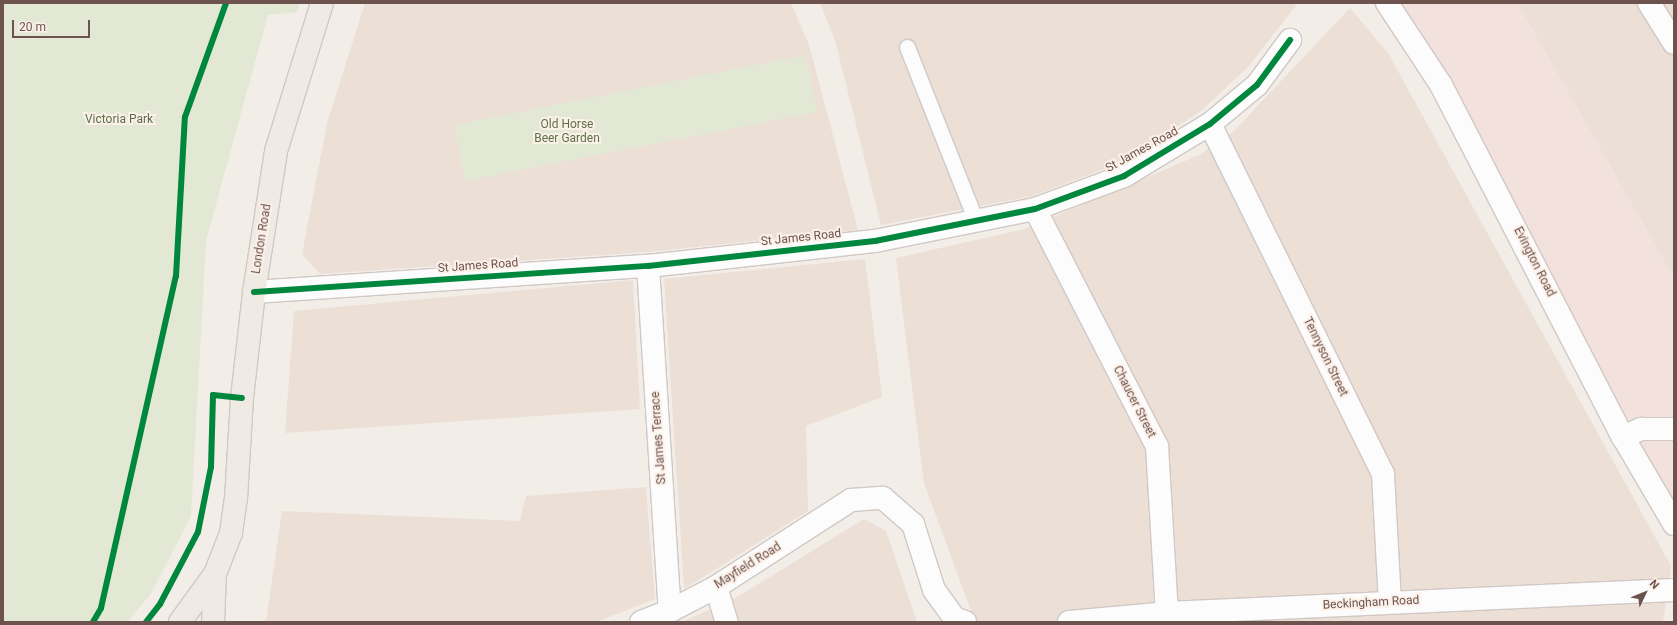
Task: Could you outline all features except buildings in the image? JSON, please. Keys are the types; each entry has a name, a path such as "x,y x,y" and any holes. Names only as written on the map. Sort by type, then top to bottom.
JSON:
{"main road":[{"name":"London Road","path":"180,622 215,574 231,533 236,499 242,398 254,292 276,151 322,3"},
{"name":"London Road","path":"213,622 215,574"}],"street":[{"name":"Evington Road","path":"1387,3 1444,91 1624,436 1674,524"},
{"path":"1649,3 1674,43"},
{"name":"St James Road","path":"254,292 648,266 875,241 1036,209 1124,176 1210,124 1257,85 1290,40"},
{"name":"Tennyson Street","path":"1210,124 1383,474 1390,602"},
{"name":"Chaucer Street","path":"1036,209 1157,446 1168,617"},
{"name":"St James Terrace","path":"648,266 670,611"},
{"path":"1624,436 1640,429 1674,429"},
{"name":"Mayfield Road","path":"641,622 670,611 716,587 851,500 883,498 913,524 934,590 957,621"},
{"path":"716,587 727,622"},
{"name":"Beckingham Road","path":"1069,622 1390,602 1674,590"}],"lane":[{"path":"906,47 976,221"}],"shaded area":[{"path":"365,3 791,3 809,45 858,230 648,252 320,274 302,254 327,123"},
{"path":"820,3 1298,3 1248,67 1201,111 1120,163 1032,196 881,225 835,40"},
{"path":"1387,3 1517,3 1674,278 1674,524"},
{"path":"1517,3 1674,3 1674,278"},
{"path":"1350,8 1388,53 1671,566 1663,622 975,622 924,483 896,258 1025,229 1199,155 1233,132"},
{"path":"865,259 882,397 806,426 808,511 684,589 664,279"},
{"path":"633,280 640,409 285,433 294,311"},
{"path":"646,487 655,599 596,622 266,622 282,511 520,521 526,496"},
{"path":"864,519 886,531 917,622 682,622 739,596"}],"green space":[{"name":"Victoria Park","path":"3,3 300,3 297,12 268,15 206,241 191,517 150,595 127,622 3,622"},
{"name":"Old Horse Beer Garden","path":"806,55 817,112 465,181 454,125"}],"cycle path":[{"path":"93,622 101,608 176,276 185,117 226,3"},
{"path":"254,292 648,266 875,241 1035,209 1124,176 1210,124 1257,85 1290,40"},
{"path":"146,622 160,604 198,532 211,467 213,395 242,398"}]}
